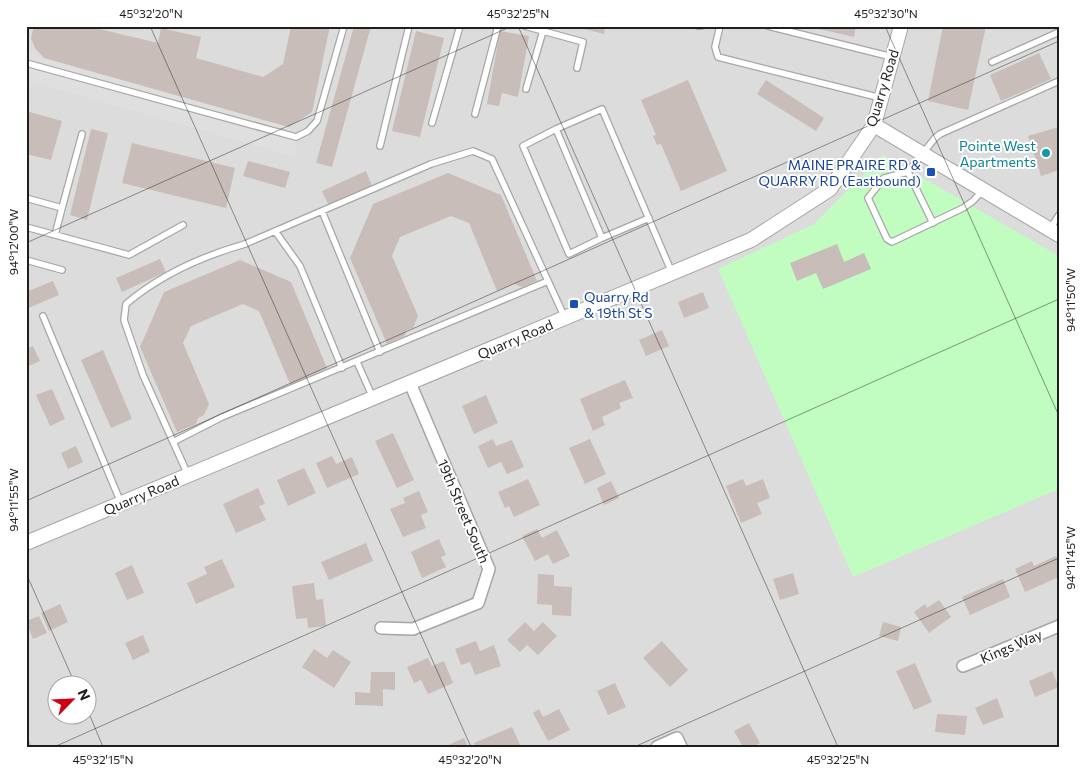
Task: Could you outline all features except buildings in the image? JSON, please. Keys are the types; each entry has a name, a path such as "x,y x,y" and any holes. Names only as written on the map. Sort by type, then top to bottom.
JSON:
{"street":[{"name":"Quarry Road","path":"26,543 751,240 830,189 874,125 901,26"},
{"path":"874,125 1054,232"},
{"name":"19th Street South","path":"382,628 413,628 478,603 489,570 410,382"},
{"name":"Kings Way","path":"963,666 1059,626"},
{"path":"657,747 679,742"}],"lane":[{"path":"26,63 296,137 308,132 317,121 344,26"},
{"path":"380,146 409,26"},
{"path":"432,123 460,26"},
{"path":"475,114 498,26"},
{"path":"525,26 583,42 577,68"},
{"path":"720,26 715,47 718,57 881,98"},
{"path":"768,26 892,57"},
{"path":"526,89 543,31"},
{"path":"992,62 1059,32"},
{"path":"983,190 974,201 963,208 892,242 886,239 868,198 884,178 908,172 940,134 1059,82"},
{"path":"649,218 569,254 524,146 556,129 602,110 649,218 672,273"},
{"path":"556,129 602,238"},
{"path":"55,235 82,134"},
{"path":"188,475 143,375 124,320 126,304 144,288 210,256 431,164 473,152 492,159 565,318"},
{"path":"908,172 932,223"},
{"path":"26,198 62,208"},
{"path":"322,211 380,352"},
{"path":"1054,232 1059,215"},
{"path":"26,227 129,255 183,225"},
{"path":"275,230 300,266 342,368"},
{"path":"26,260 62,270"},
{"path":"173,442 222,417 548,281"},
{"path":"43,316 120,503"},
{"path":"357,362 373,398"}],"shaded area":[{"path":"26,26 1059,26 1059,747 26,747"},
{"path":"26,50 44,58 289,127 297,144 293,156 26,80"}],"green space":[{"path":"883,155 1059,256 1059,489 853,577 718,269 814,224"}],"place":[{"name":"Pointe West Apartments","path":"1046,153"},
{"name":"MAINE PRAIRE RD & QUARRY RD (Eastbound)","path":"931,172"},
{"name":"Quarry Rd & 19th St S","path":"574,304"}]}
